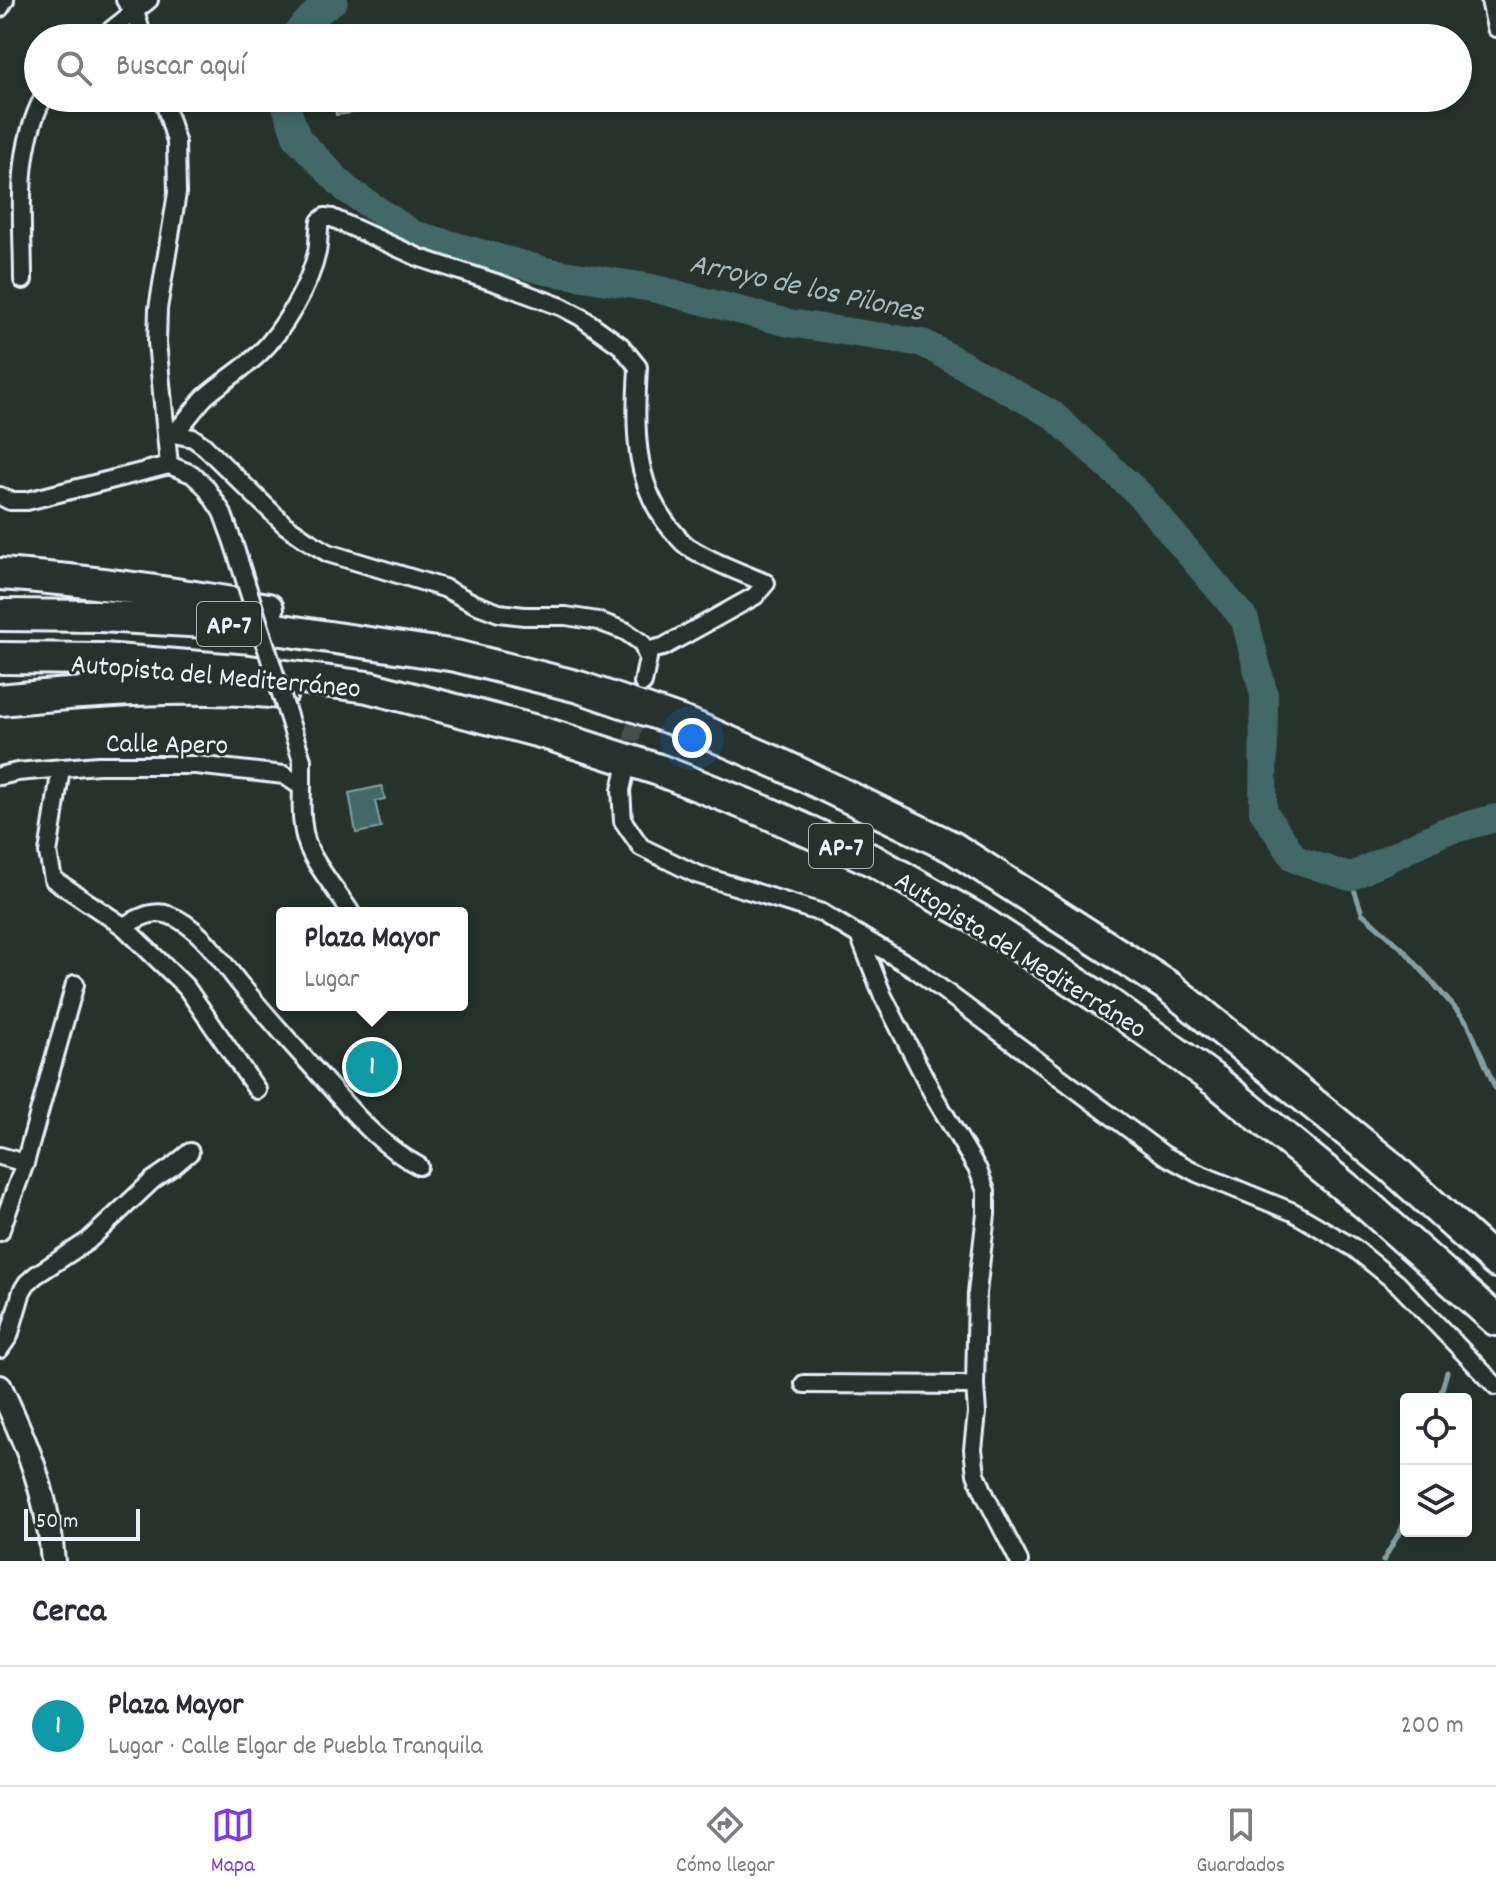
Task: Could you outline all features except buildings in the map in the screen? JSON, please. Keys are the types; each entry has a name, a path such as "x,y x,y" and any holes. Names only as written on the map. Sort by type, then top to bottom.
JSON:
{"highway":[{"path":"0,574 169,592 307,616 407,637 456,656"},
{"name":"Autopista del Mediterráneo","path":"0,615 100,616 242,624 456,656 579,687 690,725 782,765 952,847 1169,987 1390,1166 1496,1262"},
{"name":"Autopista del Mediterráneo","path":"0,658 103,659 249,671 368,687 544,733 659,770 768,813 874,861 977,919 1109,1004 1217,1082 1367,1205 1496,1320"},
{"path":"0,700 60,694 168,690 270,692 367,701 422,702"}],"main road":[{"path":"0,1387 40,1481 53,1561"}],"street":[{"path":"0,8 5,0"},
{"path":"113,24 130,5 149,0"},
{"path":"1490,0 1496,28"},
{"path":"130,5 137,24"},
{"path":"23,280 22,181 25,148 36,112"},
{"path":"167,112 176,141 177,193 158,309 157,342 171,436 169,465"},
{"path":"171,436 208,394 260,353 283,324 302,291 317,252 320,221 325,217 420,258 562,307 621,346 638,367 637,450 647,490 662,517 684,544 718,563 766,583 755,596 663,647 645,651"},
{"path":"171,436 193,438 204,446 285,525 328,553 444,588 499,613 566,616 598,621 625,631 642,643 648,658 643,683"},
{"path":"0,496 10,501 27,501 169,465 192,474 205,486 222,512 233,542 302,760 302,813 306,841 347,907"},
{"path":"627,764 621,790 623,821 641,847 696,874 822,913 915,969 1164,1155 1197,1173 1293,1212 1354,1248 1398,1284 1496,1386"},
{"name":"Calle Apero","path":"0,776 61,768 196,765 284,775 302,787"},
{"path":"61,768 48,853 53,879 123,926 186,987 257,1090"},
{"path":"123,926 151,913 168,915 185,924 202,938 367,1129 401,1157 419,1166"},
{"path":"859,935 883,996 935,1098 978,1170 986,1191 977,1293 977,1413 973,1449 976,1474 1019,1561"},
{"path":"0,1232 25,1163 75,984"},
{"path":"0,1349 9,1336 27,1283 88,1241 153,1180 190,1152"},
{"path":"0,1156 25,1163"},
{"path":"804,1384 975,1385"}],"water":[{"path":"382,786 385,799 375,801 381,828 356,833 349,793"}],"waterway":[{"name":"Arroyo de los Pilones","path":"305,24 334,0"},
{"name":"Arroyo de los Pilones","path":"288,112 297,138 346,189 413,234 545,271 652,288 789,323 923,343 1053,415 1139,494 1245,620 1264,695 1263,811 1295,859 1350,877 1443,832 1496,818"},
{"path":"1350,877 1362,913 1404,950 1468,1023 1496,1090"},
{"path":"1441,1393 1447,1372"},
{"path":"1383,1561 1400,1531"}],"tunnel":[{"path":"627,764 639,702"}],"place":[{"name":"Plaza Mayor","path":"372,1067"}]}
